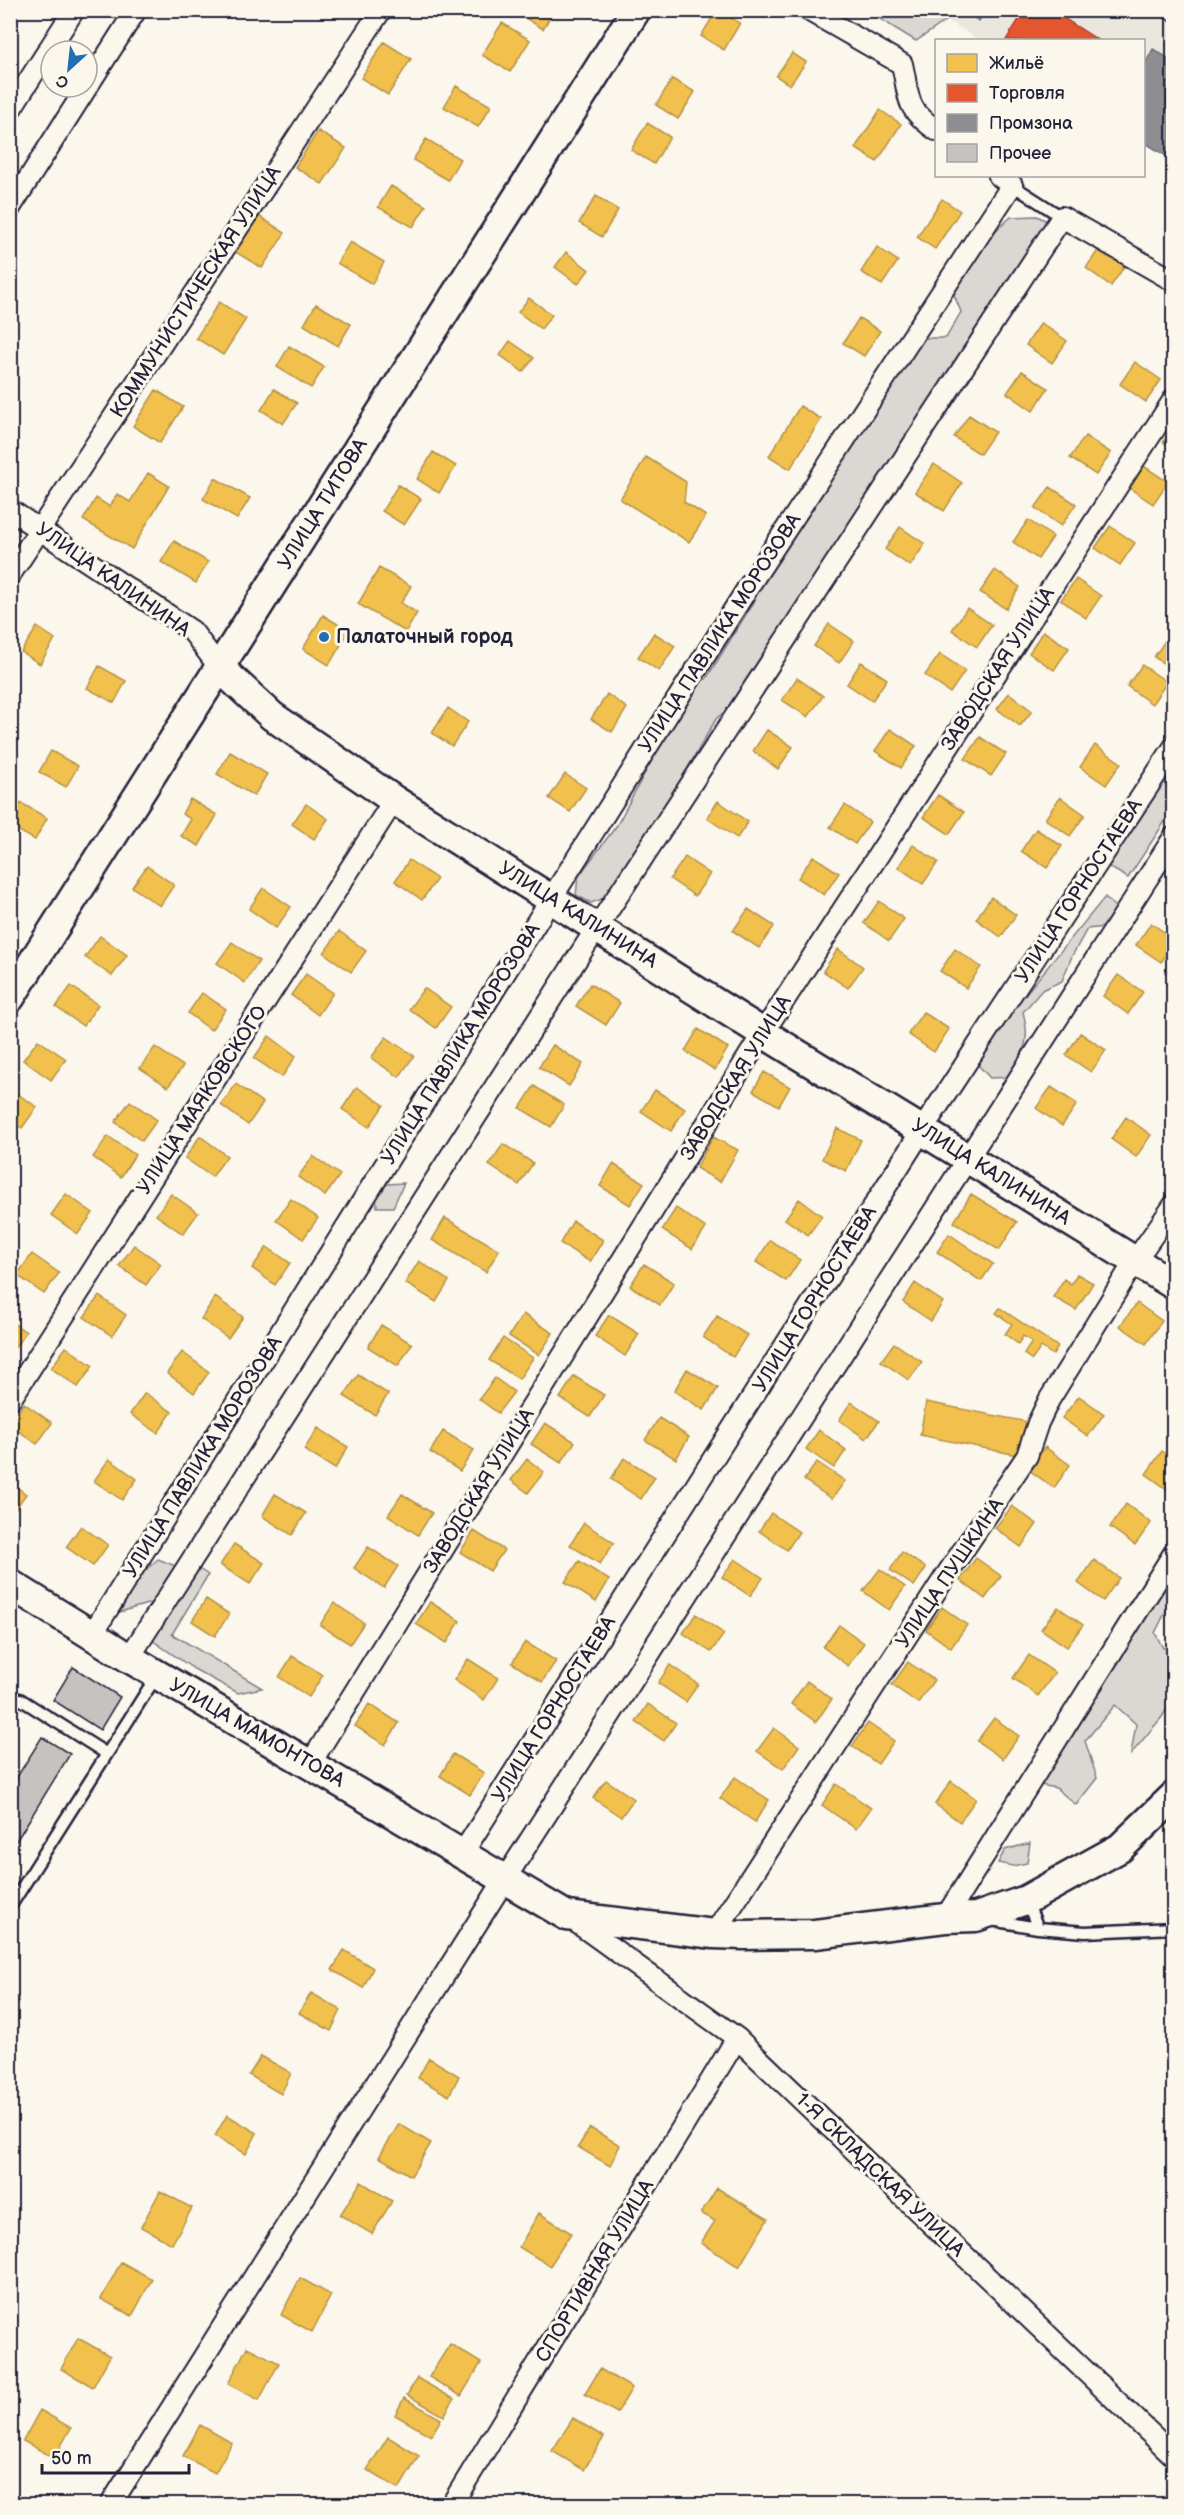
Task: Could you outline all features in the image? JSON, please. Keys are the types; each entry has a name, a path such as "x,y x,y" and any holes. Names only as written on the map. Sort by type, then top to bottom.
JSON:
{"main road":[{"name":"УЛИЦА ТИТОВА","path":"10,998 636,10"},
{"name":"УЛИЦА КАЛИНИНА","path":"219,667 273,716 394,800 763,1033 1173,1285"},
{"name":"УЛИЦА МАМОНТОВА","path":"10,1584 92,1636 505,1879"},
{"path":"505,1879 567,1916 714,1934 815,1935 945,1918 976,1917 1026,1900 1120,1848 1173,1796"}],"street":[{"path":"10,110 74,10"},
{"path":"10,208 136,10"},
{"name":"КОММУНИСТИЧЕСКАЯ УЛИЦА","path":"10,574 381,10"},
{"path":"808,10 902,64 912,108 918,117 935,129"},
{"name":"УЛИЦА ПАВЛИКА МОРОЗОВА","path":"92,1636 552,898 1006,180"},
{"path":"129,1658 598,927 1062,217 1173,280"},
{"name":"ЗАВОДСКАЯ УЛИЦА","path":"310,1764 763,1033 1173,399"},
{"name":"УЛИЦА КАЛИНИНА","path":"10,510 192,631 219,667"},
{"name":"УЛИЦА ГОРНОСТАЕВА","path":"462,1854 922,1130 1173,747"},
{"name":"УЛИЦА МАЯКОВСКОГО","path":"10,1400 394,800"},
{"path":"111,2505 505,1879 1173,837"},
{"name":"УЛИЦА ПУШКИНА","path":"714,1934 945,1577 1027,1456 1038,1423 1049,1401 1173,1205"},
{"path":"945,1918 1173,1553"},
{"name":"1-Я СКЛАДСКАЯ УЛИЦА","path":"567,1916 736,2038 1173,2456"},
{"name":"СПОРТИВНАЯ УЛИЦА","path":"452,2505 736,2038"}],"lane":[{"path":"1165,10 1173,15"},
{"path":"1006,180 1062,217"},
{"path":"10,1907 158,1675"},
{"path":"10,1700 20,1698 107,1754"},
{"path":"1026,1900 1038,1928"},
{"path":"976,1917 1038,1928 1085,1932 1173,1928"}],"shaded area":[{"path":"867,11 932,11 947,20 916,41"},
{"path":"932,11 1173,11 1173,161 1145,143 1145,39 977,39"},
{"path":"1037,216 1049,222 731,706 716,719 653,828 605,898 591,903 576,895 578,877 617,825 693,683 706,679 755,600 759,585 921,338 946,338 961,312 953,292 988,238 1011,217"},
{"path":"1173,762 1173,809 1128,878 1104,864"},
{"path":"1105,897 1116,908 1105,927 1087,929 1072,956 1062,981 1042,990 1023,1012 1026,1031 1025,1046 1010,1077 990,1078 977,1064 996,1030"},
{"path":"404,1183 393,1207 377,1207 376,1195 387,1184"},
{"path":"158,1559 178,1567 154,1602 120,1612 139,1576"},
{"path":"196,1567 208,1575 172,1634 262,1688 238,1693 194,1669 149,1638"},
{"path":"1173,1570 1173,1605 1168,1607 1155,1633 1163,1648 1173,1648 1173,1699 1162,1717 1131,1754 1136,1724 1115,1705 1085,1741 1097,1778 1076,1805 1056,1788 1040,1785"},
{"path":"1030,1843 1027,1863 1013,1866 998,1863 1005,1850"}],"building: Жильё":[{"path":"512,10 554,10 543,29"},
{"path":"717,10 740,23 724,50 701,36"},
{"path":"502,23 530,40 510,72 482,55"},
{"path":"384,42 411,59 388,95 361,78"},
{"path":"792,53 806,62 790,85 776,76"},
{"path":"672,79 695,92 678,119 656,105"},
{"path":"456,86 491,106 478,127 444,107"},
{"path":"880,110 901,124 877,162 855,148"},
{"path":"647,123 670,137 654,164 631,150"},
{"path":"318,131 346,148 322,184 295,167"},
{"path":"426,139 460,159 448,180 413,160"},
{"path":"391,186 426,206 413,227 378,207"},
{"path":"596,196 618,210 602,237 579,223"},
{"path":"942,199 960,211 935,249 917,237"},
{"path":"257,215 285,233 262,268 234,251"},
{"path":"350,242 384,262 372,284 337,263"},
{"path":"1101,246 1126,264 1111,286 1086,268"},
{"path":"877,247 898,261 882,285 861,272"},
{"path":"566,252 589,270 578,284 555,267"},
{"path":"529,298 552,315 541,329 518,312"},
{"path":"219,302 246,319 223,355 196,338"},
{"path":"316,304 351,324 338,346 304,325"},
{"path":"1174,315 1174,332 1166,327"},
{"path":"859,318 880,331 864,356 843,343"},
{"path":"1041,323 1067,341 1052,363 1026,345"},
{"path":"510,341 534,358 523,372 500,355"},
{"path":"289,346 324,367 311,388 277,367"},
{"path":"1135,362 1161,380 1146,402 1120,384"},
{"path":"1022,371 1048,388 1033,411 1007,393"},
{"path":"274,389 297,403 283,424 261,410"},
{"path":"156,390 183,407 160,443 133,426"},
{"path":"800,406 821,419 790,469 769,456"},
{"path":"969,415 995,432 980,454 954,437"},
{"path":"1174,426 1174,449 1163,442"},
{"path":"1085,436 1111,453 1096,475 1070,458"},
{"path":"433,452 456,466 439,493 417,479"},
{"path":"646,457 686,482 684,502 706,516 689,542 620,499"},
{"path":"934,464 962,483 944,511 915,492"},
{"path":"1142,465 1168,482 1153,504 1128,487"},
{"path":"148,473 169,486 132,549 83,520 96,498 110,507 117,494 130,502"},
{"path":"215,478 250,498 237,519 203,499"},
{"path":"398,485 421,499 404,525 382,511"},
{"path":"1050,487 1076,504 1061,526 1035,508"},
{"path":"1028,520 1053,537 1038,559 1013,542"},
{"path":"1110,526 1135,543 1120,565 1095,548"},
{"path":"900,527 925,544 910,566 885,549"},
{"path":"174,541 208,562 196,583 161,562"},
{"path":"379,568 411,586 401,603 417,613 406,632 358,604"},
{"path":"995,570 1020,587 1006,609 980,592"},
{"path":"1076,579 1101,596 1086,618 1061,600"},
{"path":"967,608 992,625 977,647 952,630"},
{"path":"323,615 349,631 329,665 303,649"},
{"path":"829,624 854,641 839,663 814,646"},
{"path":"37,627 55,639 40,664 21,652"},
{"path":"1043,631 1069,648 1054,670 1029,653"},
{"path":"654,633 675,646 659,671 638,657"},
{"path":"1169,635 1174,638 1174,670 1154,657"},
{"path":"940,654 965,671 950,693 925,675"},
{"path":"861,662 887,679 872,701 847,684"},
{"path":"1142,665 1167,682 1152,704 1127,686"},
{"path":"99,666 126,681 114,703 87,688"},
{"path":"797,678 823,696 808,717 782,700"},
{"path":"1009,693 1032,711 1020,726 997,709"},
{"path":"607,694 627,708 612,732 591,719"},
{"path":"448,708 468,722 452,746 432,733"},
{"path":"890,729 916,746 901,768 875,751"},
{"path":"767,730 793,747 778,769 753,751"},
{"path":"980,737 1006,754 991,776 965,759"},
{"path":"1095,745 1121,763 1106,785 1080,767"},
{"path":"51,751 78,766 66,787 39,772"},
{"path":"230,752 267,774 254,796 217,774"},
{"path":"565,774 586,788 570,812 549,798"},
{"path":"938,795 964,812 949,834 923,817"},
{"path":"1060,797 1085,815 1070,836 1045,819"},
{"path":"190,799 217,815 199,846 181,836 191,819 182,814"},
{"path":"718,801 748,822 737,838 707,818"},
{"path":"21,803 47,818 35,840 10,826"},
{"path":"306,804 328,819 314,839 292,824"},
{"path":"845,805 870,822 855,844 830,827"},
{"path":"1036,829 1062,846 1047,868 1021,851"},
{"path":"913,845 938,862 923,884 898,867"},
{"path":"813,856 839,873 824,895 798,878"},
{"path":"685,857 710,874 695,896 670,879"},
{"path":"409,860 437,879 422,900 395,881"},
{"path":"147,866 174,885 160,906 132,887"},
{"path":"263,888 291,907 276,928 249,909"},
{"path":"991,897 1016,915 1001,937 976,919"},
{"path":"879,901 904,919 889,941 864,923"},
{"path":"748,909 774,926 759,948 733,931"},
{"path":"1151,923 1174,939 1174,944 1161,962 1136,945"},
{"path":"339,931 366,951 351,972 324,953"},
{"path":"100,936 127,955 112,976 85,957"},
{"path":"232,942 259,961 245,983 217,963"},
{"path":"838,949 863,967 848,988 823,971"},
{"path":"955,949 981,967 966,988 940,971"},
{"path":"306,974 333,993 318,1015 291,995"},
{"path":"1118,975 1143,992 1128,1014 1103,996"},
{"path":"590,984 620,1003 606,1025 576,1006"},
{"path":"71,986 98,1005 83,1026 56,1007"},
{"path":"424,988 451,1007 436,1028 409,1009"},
{"path":"202,993 226,1009 211,1030 188,1013"},
{"path":"923,1012 949,1029 934,1052 908,1034"},
{"path":"698,1029 728,1048 715,1070 685,1051"},
{"path":"1080,1033 1106,1050 1091,1072 1066,1055"},
{"path":"269,1036 296,1056 282,1077 254,1058"},
{"path":"386,1037 414,1056 399,1077 371,1058"},
{"path":"38,1040 66,1059 51,1080 23,1060"},
{"path":"553,1045 583,1064 569,1086 539,1067"},
{"path":"155,1047 183,1066 168,1087 140,1068"},
{"path":"764,1072 790,1087 779,1106 753,1091"},
{"path":"236,1084 263,1103 248,1125 221,1105"},
{"path":"534,1086 564,1105 551,1127 520,1108"},
{"path":"357,1087 384,1105 369,1127 342,1109"},
{"path":"1051,1087 1077,1104 1062,1126 1036,1108"},
{"path":"10,1089 37,1107 22,1128 10,1120"},
{"path":"655,1090 685,1109 671,1131 641,1111"},
{"path":"130,1101 157,1120 142,1141 115,1122"},
{"path":"1126,1117 1151,1135 1136,1157 1111,1139"},
{"path":"837,1128 861,1140 846,1171 822,1159"},
{"path":"108,1136 135,1155 121,1177 93,1157"},
{"path":"200,1136 227,1156 212,1177 185,1158"},
{"path":"713,1137 738,1150 720,1182 696,1168"},
{"path":"503,1144 533,1163 519,1185 489,1165"},
{"path":"313,1156 340,1175 325,1196 298,1177"},
{"path":"613,1164 644,1183 630,1205 600,1186"},
{"path":"66,1194 93,1213 78,1234 51,1215"},
{"path":"171,1194 198,1213 183,1234 156,1215"},
{"path":"971,1194 1017,1222 999,1250 954,1222"},
{"path":"291,1199 318,1218 303,1239 276,1220"},
{"path":"799,1199 822,1216 808,1235 785,1219"},
{"path":"676,1208 706,1228 692,1249 662,1230"},
{"path":"445,1218 499,1250 486,1272 432,1240"},
{"path":"573,1221 603,1240 590,1262 560,1243"},
{"path":"949,1234 993,1264 981,1281 937,1252"},
{"path":"770,1240 800,1260 786,1281 756,1262"},
{"path":"134,1245 161,1264 146,1285 119,1266"},
{"path":"267,1247 290,1263 275,1285 252,1268"},
{"path":"32,1254 59,1273 44,1294 17,1275"},
{"path":"419,1261 449,1281 436,1302 405,1283"},
{"path":"644,1264 674,1283 660,1305 630,1286"},
{"path":"1077,1274 1093,1283 1076,1310 1053,1297 1064,1279 1071,1284"},
{"path":"915,1283 943,1302 931,1321 903,1302"},
{"path":"99,1296 126,1315 112,1336 84,1317"},
{"path":"215,1297 243,1317 228,1338 201,1319"},
{"path":"1137,1303 1162,1321 1146,1344 1120,1326"},
{"path":"1000,1308 1058,1347 1053,1355 1041,1347 1032,1360 1024,1354 1032,1342 1023,1336 1018,1344 1005,1334 1012,1324 996,1313"},
{"path":"523,1314 553,1333 539,1355 509,1336"},
{"path":"609,1315 639,1334 625,1356 595,1336"},
{"path":"717,1316 747,1335 733,1357 703,1337"},
{"path":"10,1321 26,1332 11,1353 10,1353"},
{"path":"381,1325 412,1344 398,1366 368,1347"},
{"path":"503,1338 533,1358 519,1379 489,1360"},
{"path":"894,1343 922,1362 909,1380 881,1361"},
{"path":"66,1347 93,1366 78,1387 51,1368"},
{"path":"182,1352 209,1372 194,1393 167,1373"},
{"path":"687,1369 718,1388 704,1410 674,1391"},
{"path":"358,1375 388,1394 375,1415 344,1396"},
{"path":"574,1376 604,1395 590,1417 560,1398"},
{"path":"495,1378 514,1392 498,1413 479,1399"},
{"path":"145,1393 172,1412 158,1433 130,1414"},
{"path":"1079,1396 1104,1414 1088,1436 1062,1418"},
{"path":"851,1402 879,1421 866,1439 839,1420"},
{"path":"926,1402 1028,1422 1022,1456 920,1435"},
{"path":"24,1403 52,1423 37,1444 10,1425"},
{"path":"659,1418 689,1437 676,1459 645,1440"},
{"path":"545,1423 575,1442 561,1463 531,1444"},
{"path":"318,1428 348,1447 335,1469 304,1450"},
{"path":"819,1430 846,1450 834,1468 806,1449"},
{"path":"443,1431 474,1450 460,1471 430,1452"},
{"path":"1045,1447 1070,1465 1054,1488 1029,1470"},
{"path":"1162,1451 1174,1459 1174,1489 1171,1492 1146,1474"},
{"path":"624,1458 655,1477 641,1499 611,1479"},
{"path":"109,1459 137,1479 122,1500 94,1481"},
{"path":"527,1459 544,1472 528,1493 511,1480"},
{"path":"817,1462 845,1481 832,1499 804,1480"},
{"path":"11,1483 26,1494 10,1515"},
{"path":"275,1494 306,1513 292,1535 262,1516"},
{"path":"402,1494 432,1513 418,1535 388,1515"},
{"path":"1126,1504 1151,1523 1135,1545 1110,1527"},
{"path":"1012,1506 1037,1524 1021,1547 995,1528"},
{"path":"771,1513 799,1532 787,1550 759,1531"},
{"path":"584,1523 614,1543 600,1564 570,1545"},
{"path":"81,1526 108,1545 93,1566 66,1547"},
{"path":"474,1531 504,1550 490,1571 460,1552"},
{"path":"234,1544 264,1563 250,1584 220,1565"},
{"path":"368,1547 398,1566 384,1588 354,1568"},
{"path":"902,1552 926,1568 914,1586 890,1570"},
{"path":"976,1558 1001,1576 985,1599 960,1580"},
{"path":"735,1559 763,1578 750,1596 722,1577"},
{"path":"1094,1560 1119,1578 1103,1601 1078,1583"},
{"path":"579,1561 609,1580 596,1602 565,1582"},
{"path":"880,1569 905,1587 889,1610 863,1591"},
{"path":"206,1599 229,1614 215,1636 192,1621"},
{"path":"430,1602 460,1621 447,1643 416,1624"},
{"path":"334,1603 364,1623 350,1644 320,1625"},
{"path":"942,1607 967,1625 951,1648 926,1630"},
{"path":"1058,1607 1083,1625 1067,1647 1041,1629"},
{"path":"696,1614 724,1634 711,1652 683,1633"},
{"path":"839,1625 864,1643 848,1666 823,1647"},
{"path":"525,1642 556,1661 542,1682 512,1663"},
{"path":"1029,1655 1055,1673 1038,1696 1013,1678"},
{"path":"292,1656 323,1675 309,1697 279,1677"},
{"path":"468,1659 498,1678 484,1700 454,1680"},
{"path":"908,1662 934,1680 918,1703 892,1685"},
{"path":"670,1665 698,1684 686,1702 658,1683"},
{"path":"807,1681 832,1699 816,1722 791,1704"},
{"path":"369,1704 399,1723 385,1745 355,1726"},
{"path":"648,1704 676,1723 664,1741 636,1722"},
{"path":"994,1718 1019,1736 1003,1759 977,1741"},
{"path":"868,1723 894,1741 878,1764 852,1746"},
{"path":"774,1728 799,1746 783,1769 757,1751"},
{"path":"453,1754 484,1773 470,1795 440,1776"},
{"path":"735,1777 769,1800 755,1822 720,1798"},
{"path":"606,1780 634,1799 621,1817 593,1798"},
{"path":"951,1781 976,1799 960,1822 935,1804"},
{"path":"836,1784 871,1808 856,1829 822,1805"},
{"path":"344,1950 373,1968 363,1988 332,1970"},
{"path":"311,1993 341,2010 331,2031 299,2013"},
{"path":"261,2056 291,2073 281,2094 249,2075"},
{"path":"429,2058 459,2076 449,2096 418,2078"},
{"path":"227,2115 257,2133 246,2154 215,2136"},
{"path":"399,2124 431,2143 411,2176 379,2157"},
{"path":"590,2128 620,2145 610,2166 578,2147"},
{"path":"361,2182 392,2201 372,2234 340,2215"},
{"path":"717,2188 768,2219 739,2267 701,2243 715,2221 701,2213"},
{"path":"160,2191 192,2208 172,2244 141,2227"},
{"path":"539,2213 571,2233 550,2266 519,2247"},
{"path":"121,2262 152,2279 132,2316 101,2299"},
{"path":"300,2278 331,2295 312,2332 281,2315"},
{"path":"78,2338 110,2356 93,2387 61,2369"},
{"path":"450,2344 481,2363 461,2396 429,2377"},
{"path":"247,2347 279,2363 259,2400 228,2384"},
{"path":"600,2369 632,2388 617,2413 585,2394"},
{"path":"417,2378 454,2399 444,2416 407,2395"},
{"path":"404,2398 441,2419 431,2436 395,2415"},
{"path":"40,2410 71,2428 54,2458 23,2441"},
{"path":"573,2418 604,2437 584,2470 552,2451"},
{"path":"200,2425 232,2443 215,2473 183,2456"},
{"path":"388,2437 419,2456 399,2489 367,2470"}],"building: Торговля":[{"path":"1025,10 1051,10 1096,39 1007,39"}],"building: Промзона":[{"path":"962,10 985,10 979,21"},
{"path":"1153,49 1174,62 1174,161 1145,143 1145,64"}],"building: Прочее":[{"path":"73,1667 120,1697 100,1730 53,1700"},
{"path":"42,1737 70,1754 10,1851 10,1788"}],"place":[{"name":"Палаточный город","path":"324,637"}]}
